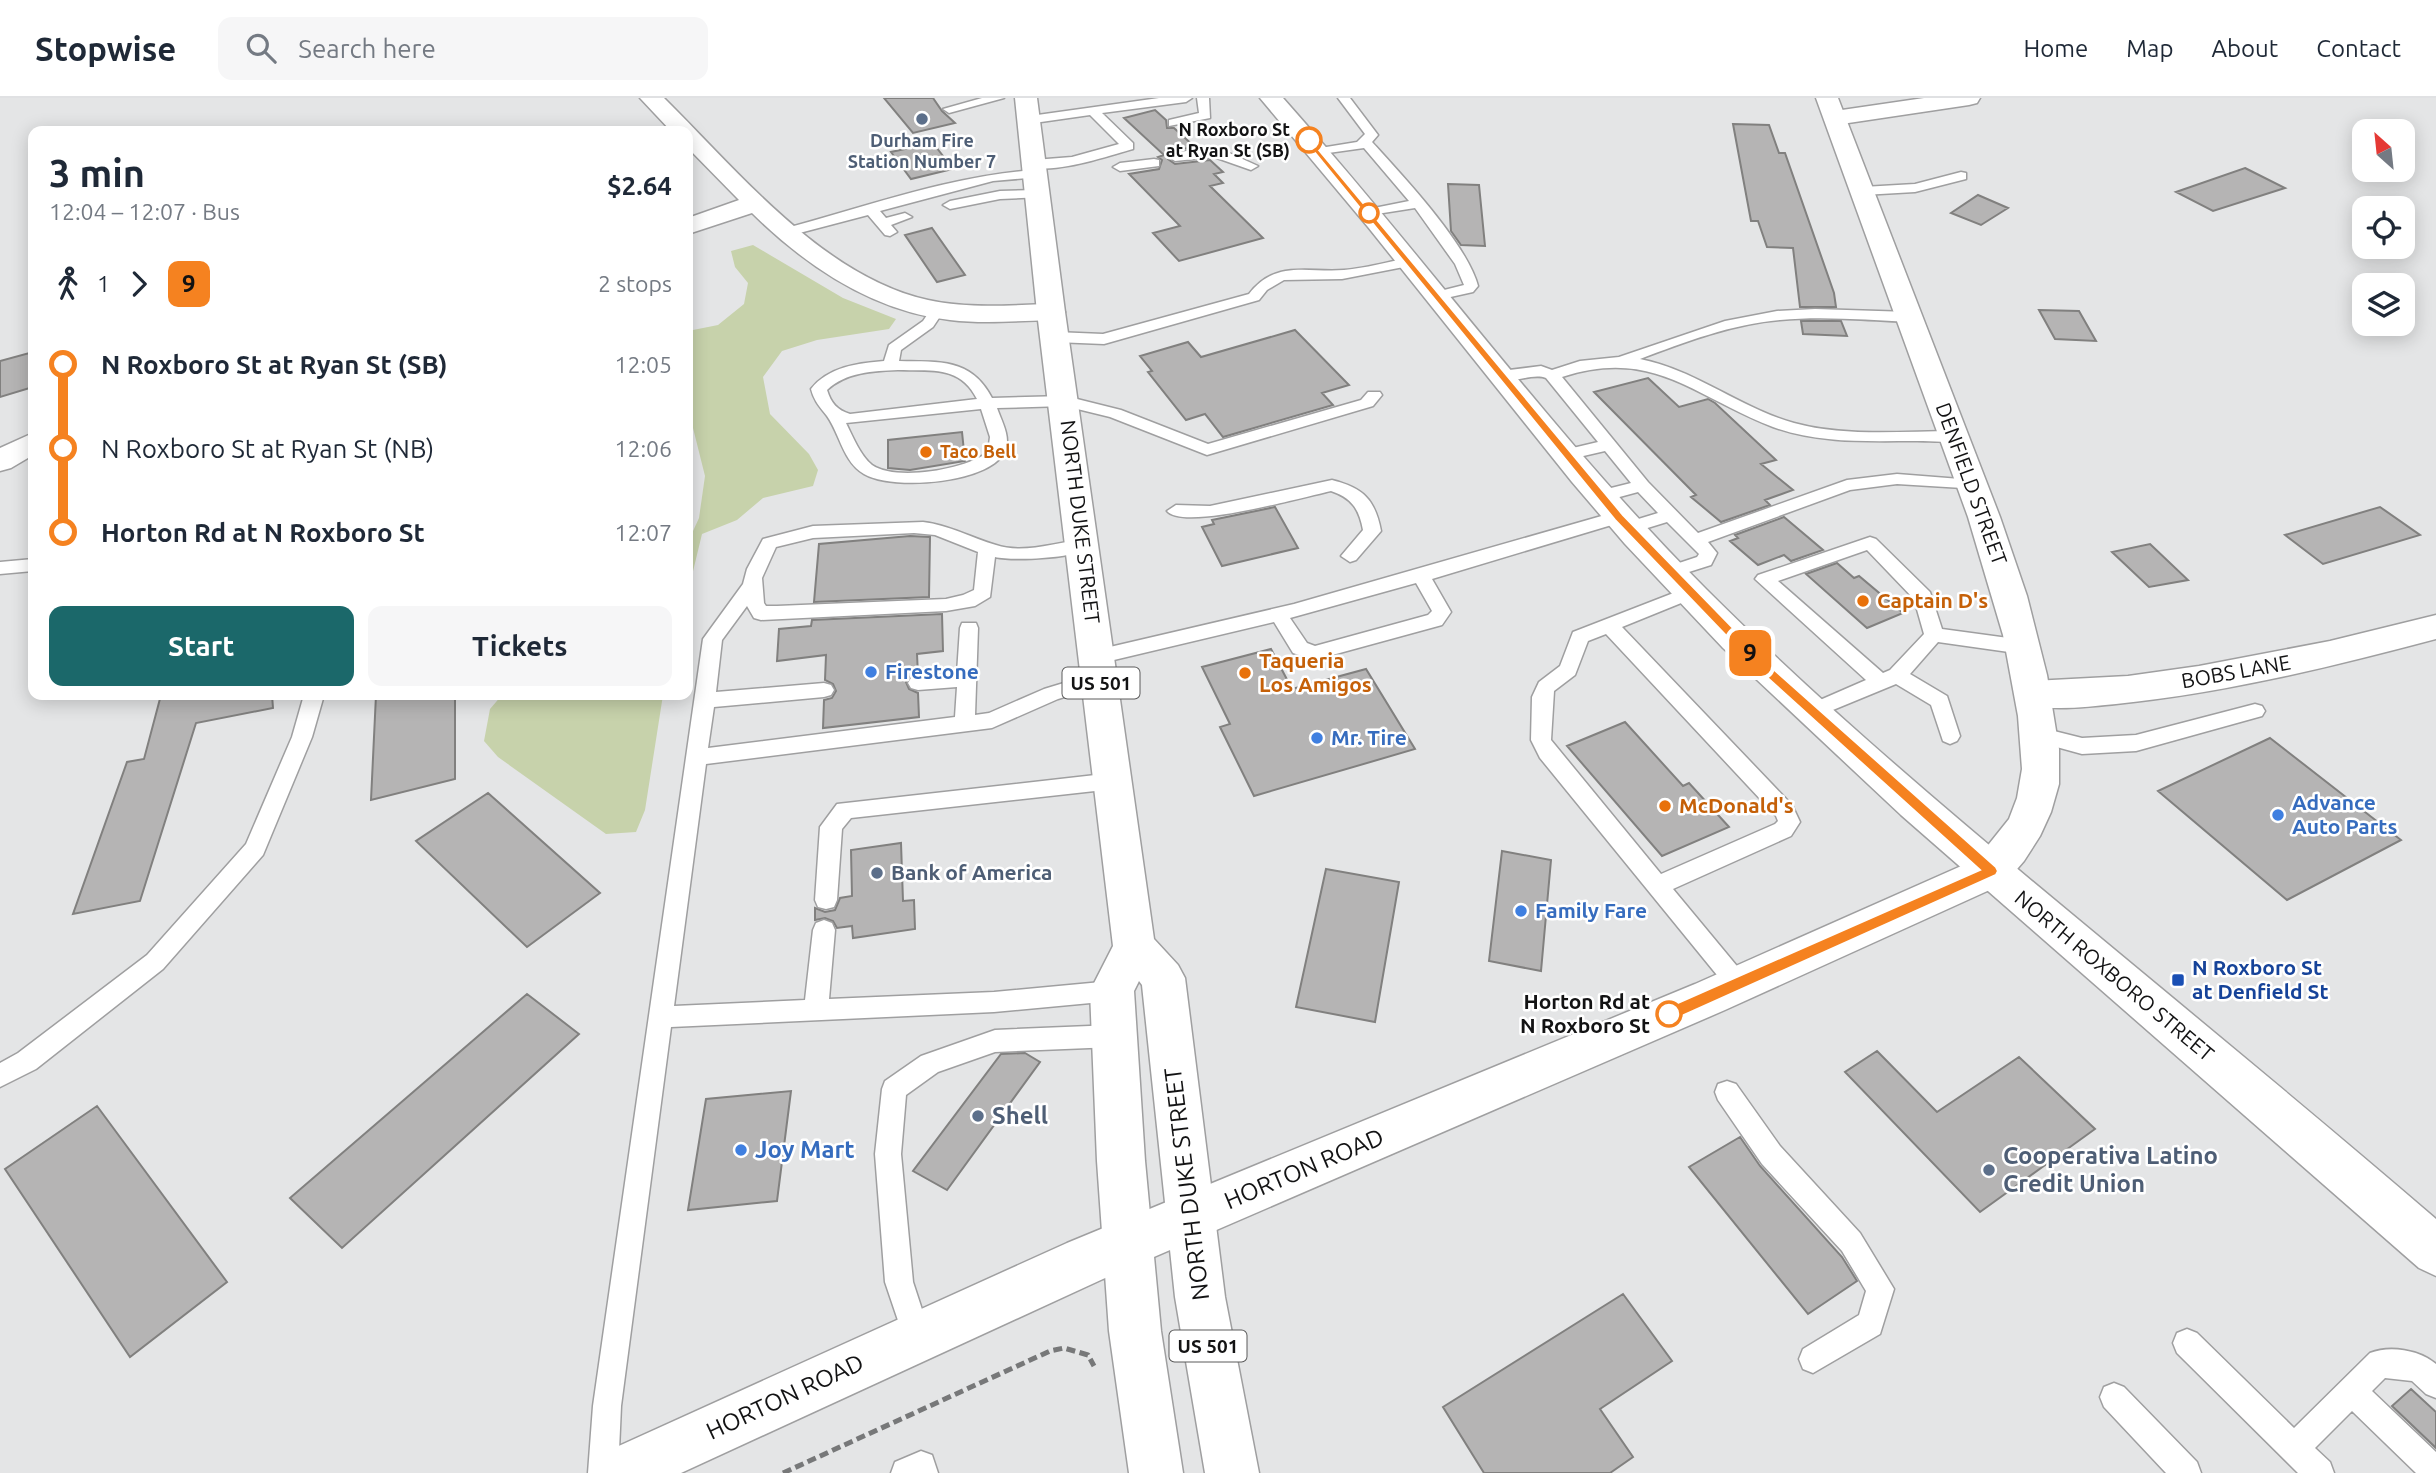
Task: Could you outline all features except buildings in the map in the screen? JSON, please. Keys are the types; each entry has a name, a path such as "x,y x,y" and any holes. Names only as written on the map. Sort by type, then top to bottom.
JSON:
{"main road":[{"path":"651,98 679,126"},
{"name":"NORTH ROXBORO STREET","path":"1271,98 1319,152 1566,456 1680,583 1811,712 1991,871 2436,1251"},
{"path":"1831,108 1969,98"},
{"name":"DENFIELD STREET","path":"1831,108 1973,485 2013,606 2033,694 2042,767 2032,811 2022,834 2008,855 1991,871"},
{"name":"NORTH DUKE STREET","path":"1027,109 1134,946 1163,978 1190,1217 1209,1351 1232,1473"},
{"path":"693,140 788,232 858,281 903,302 1053,324"},
{"path":"693,224 756,203"},
{"path":"0,461 28,445"},
{"name":"BOBS LANE","path":"2033,694 2069,695 2146,689 2284,664 2436,627"},
{"name":"HORTON ROAD","path":"620,1473 1128,1243 1738,984 1991,871"},
{"name":"US 501","path":"1134,946 1112,991 1135,1331 1156,1473"}],"lane":[{"path":"949,109 998,98"},
{"path":"1107,98 1120,109"},
{"path":"1027,109 1094,111 1186,98"},
{"path":"1173,123 1206,115 1203,98"},
{"path":"1319,152 1366,143 1372,135 1344,98"},
{"path":"950,205 1000,195 1073,161 1128,146 1094,111"},
{"path":"1366,143 1418,203 1458,257 1471,282 1468,289 1437,296"},
{"path":"1175,157 1194,152 1218,151 1251,166"},
{"path":"1120,167 1154,163"},
{"path":"1863,191 1915,188 1961,176"},
{"path":"788,232 992,177 1035,177"},
{"path":"1369,213 1418,203"},
{"path":"870,208 886,227 905,216"},
{"path":"1053,324 1104,339 1254,297 1261,285 1298,272 1334,275 1409,262"},
{"path":"891,365 894,348 928,324 938,309"},
{"path":"1552,375 1576,365 1625,360 1671,342 1760,318 1793,315 1910,317"},
{"path":"1625,360 1659,368 1793,428 1828,433 1954,436"},
{"path":"891,365 960,370 975,378 987,403 1000,439 995,454 989,460 966,471 897,478 880,477 868,470 858,459 834,415 823,405 819,388 828,378 891,365"},
{"path":"1501,376 1541,371 1552,375 1642,486 1708,553 1705,561 1680,583 1580,637 1568,670 1546,687 1542,697 1541,740 1547,752 1738,984"},
{"path":"834,415 850,419 987,403 1065,401 1115,413 1207,450 1367,403 1374,394"},
{"path":"1566,456 1608,445"},
{"path":"1696,540 1847,485 1897,479 1973,485"},
{"path":"1176,511 1210,512 1332,485 1352,492 1368,510 1372,531 1350,556"},
{"path":"1616,514 1642,486"},
{"path":"696,757 992,720 1051,694 1099,668 1216,632 1421,576 1616,514 1671,515"},
{"path":"603,1473 607,1406 713,639 750,588 769,543 780,538 842,530 927,527 998,552 1038,552 1083,545"},
{"path":"1934,635 1923,597 1870,543 1764,579 1889,679 1940,701 1950,736"},
{"path":"750,588 752,604 761,613 946,605 968,601 983,593 987,548"},
{"path":"0,568 28,565"},
{"path":"1279,614 1300,648 1314,653 1435,620 1442,612 1421,576"},
{"path":"1608,624 1784,811 1789,822 1783,830 1657,886"},
{"path":"965,723 969,628"},
{"path":"1934,635 2022,647"},
{"path":"1811,712 1889,679 1934,635"},
{"path":"918,683 967,679"},
{"path":"705,700 824,690"},
{"path":"0,1076 27,1061 155,962 255,849 302,737 313,700"},
{"path":"2038,735 2082,746 2136,743 2255,711"},
{"path":"826,900 831,827 845,810 1113,781"},
{"path":"816,1010 824,930"},
{"path":"659,1017 994,1002 1112,991"},
{"path":"917,1337 899,1282 888,1154 894,1089 930,1064 995,1041 1114,1036"},
{"path":"1727,1092 1771,1155 1851,1242 1880,1289 1870,1324 1814,1359"},
{"path":"2187,1343 2319,1473"},
{"path":"2294,1448 2380,1363 2418,1367 2436,1384"},
{"path":"2352,1392 2436,1472"},
{"path":"2114,1397 2186,1473"},
{"path":"906,1473 920,1466 923,1473"}],"path":[{"path":"783,1473 1049,1351 1064,1348 1088,1355 1100,1378"}],"green space":[{"path":"753,245 843,298 896,319 889,329 817,340 782,351 763,377 770,414 809,454 818,470 813,486 763,498 737,520 702,534 693,571 693,531 699,518 705,476 693,428 693,330 718,325 744,304 748,283 735,267 731,251"},
{"path":"498,700 662,700 645,810 636,832 606,834 498,757 484,741 490,709"}],"bus line":[{"name":"9","path":"1309,140 1545,432 1689,593 1820,720 1991,871 1669,1014"}],"place":[{"name":"Durham Fire Station Number 7","path":"922,119"},
{"name":"N Roxboro St at Ryan St (SB)","path":"1309,140"},
{"name":"Taco Bell","path":"926,452"},
{"name":"Captain D's","path":"1863,601"},
{"name":"Firestone","path":"871,672"},
{"name":"Taqueria Los Amigos","path":"1245,673"},
{"name":"Mr. Tire","path":"1317,738"},
{"name":"McDonald's","path":"1665,806"},
{"name":"Advance Auto Parts","path":"2278,815"},
{"name":"Bank of America","path":"877,873"},
{"name":"Family Fare","path":"1521,911"},
{"name":"N Roxboro St at Denfield St","path":"2178,980"},
{"name":"Horton Rd at N Roxboro St","path":"1669,1014"},
{"name":"Shell","path":"978,1116"},
{"name":"Joy Mart","path":"741,1150"},
{"name":"Cooperativa Latino Credit Union","path":"1989,1170"}]}
